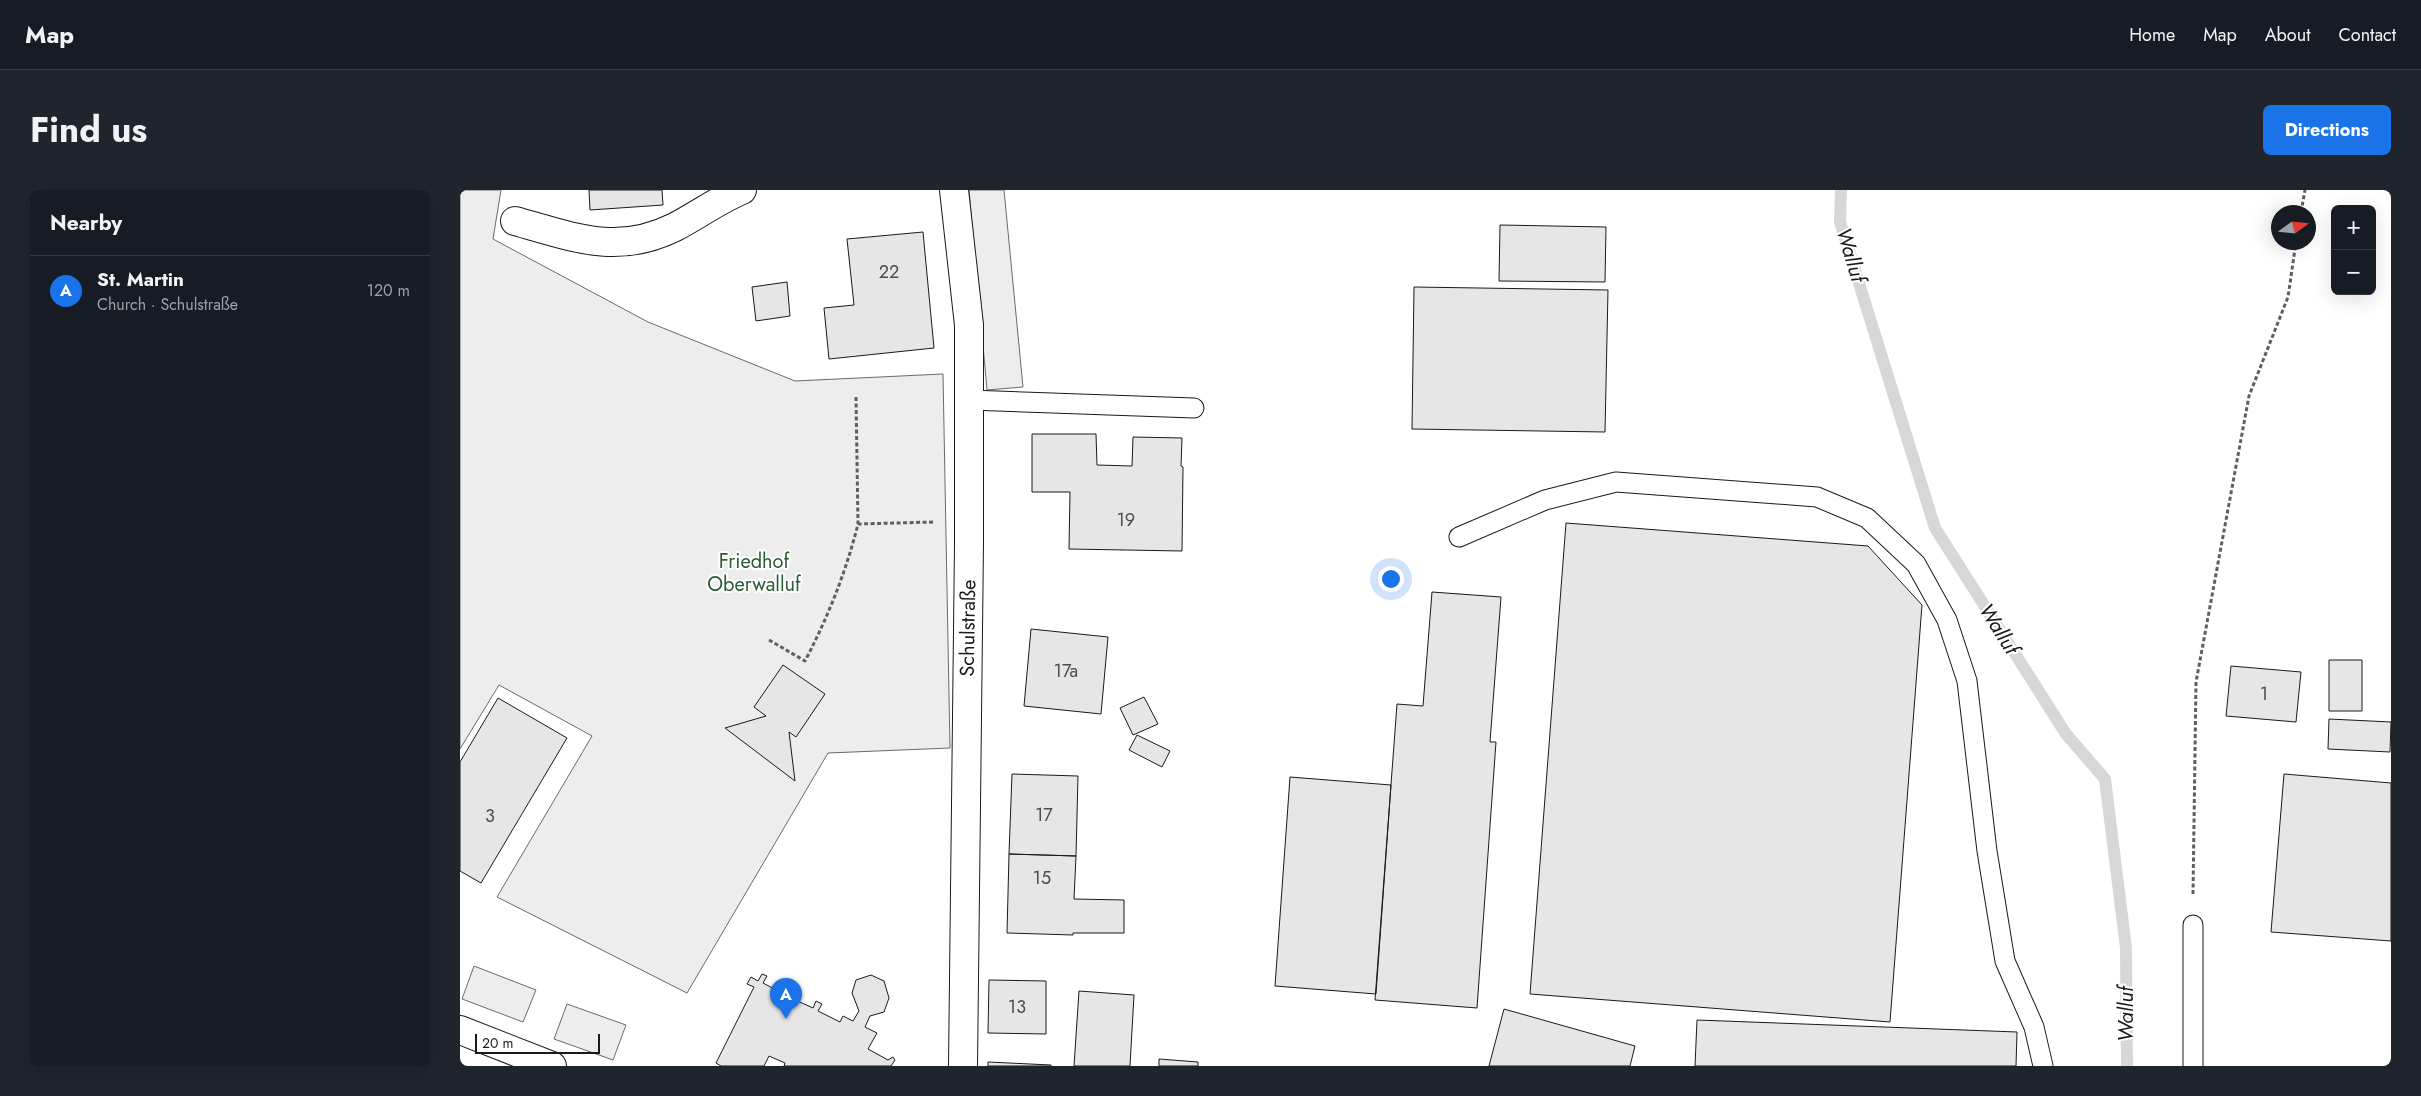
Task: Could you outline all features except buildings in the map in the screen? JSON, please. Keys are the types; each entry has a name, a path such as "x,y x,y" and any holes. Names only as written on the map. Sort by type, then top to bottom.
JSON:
{"street":[{"path":"515,221 595,243 640,240 674,227 715,195 742,190"},
{"name":"Schulstraße","path":"954,190 969,325 964,1066"},
{"path":"460,1030 552,1066"}],"lane":[{"path":"969,400 1194,408"},
{"path":"1459,538 1545,500 1616,482 1817,497 1867,518 1916,564 1947,620 1966,681 1987,851 2005,961 2034,1027 2043,1066"},
{"path":"2193,925 2193,1066"}],"path":[{"path":"2302,205 2304,190"},
{"path":"2193,925 2196,682 2249,396 2288,297 2295,250"},
{"path":"769,640 805,661 822,629 846,568 858,524 856,397"},
{"path":"858,524 934,522"}],"shaded area":[{"name":"Friedhof Oberwalluf","path":"460,190 501,190 493,239 648,322 795,381 943,374 950,748 828,753 687,993 497,897 592,736 499,685 460,749"},
{"path":"969,190 1004,190 1023,387 987,390"},
{"path":"474,966 536,990 523,1022 462,999"},
{"path":"567,1004 626,1025 613,1060 554,1039"}],"waterway":[{"name":"Walluf","path":"1841,190 1840,222 1935,528 2066,734 2105,779 2126,948 2127,1066"}],"place":[{"name":"St. Martin","path":"786,1019"}]}
